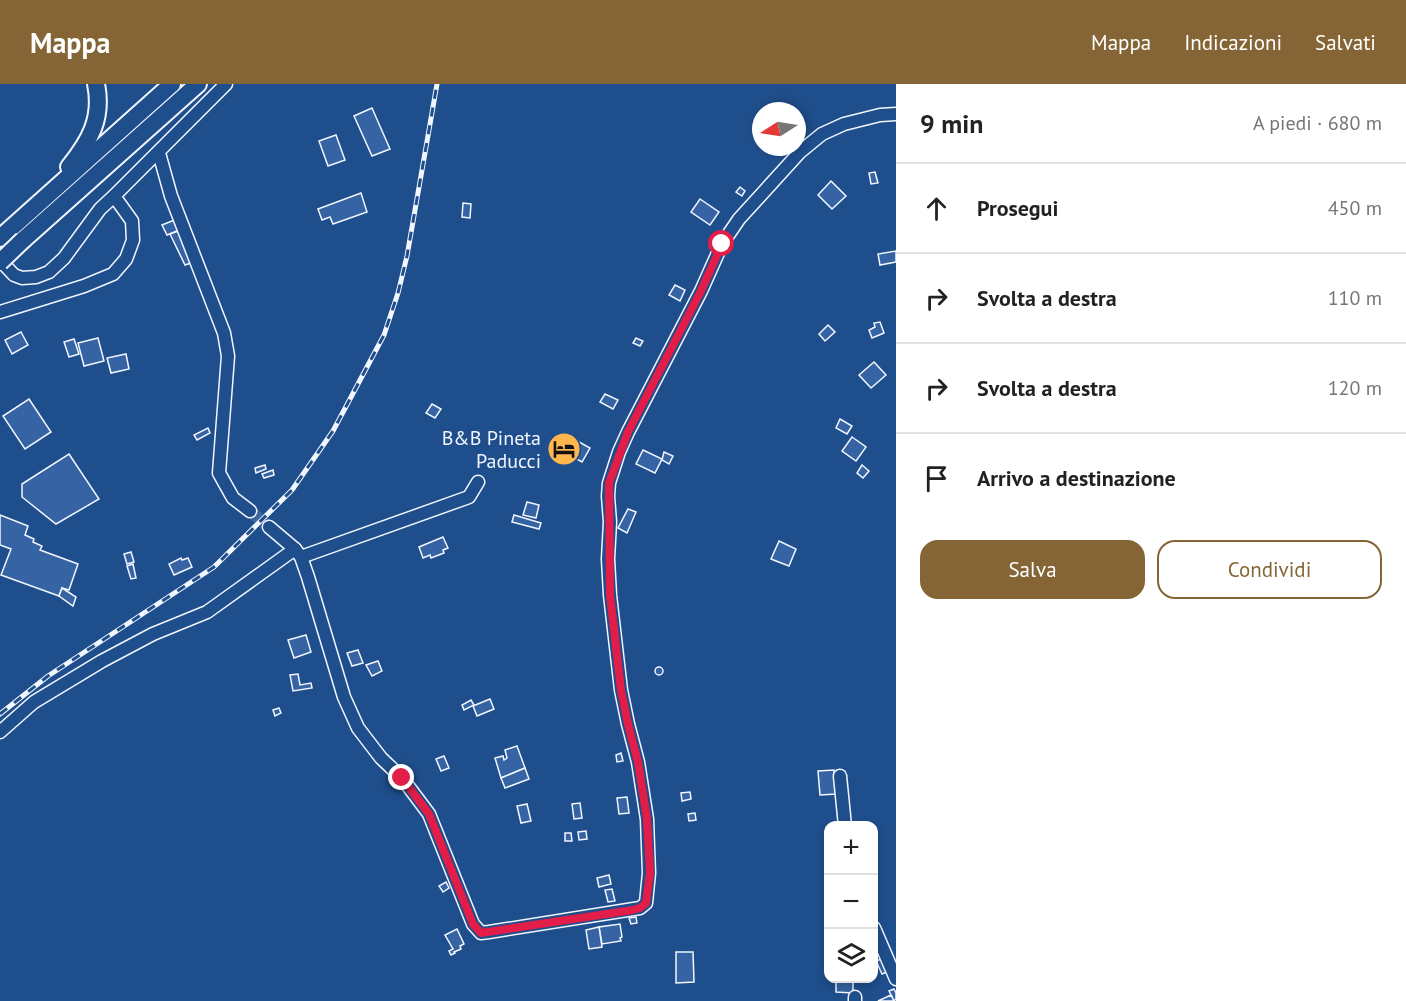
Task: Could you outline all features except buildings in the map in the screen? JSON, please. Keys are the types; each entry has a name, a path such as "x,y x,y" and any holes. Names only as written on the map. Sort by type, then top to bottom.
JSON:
{"highway":[{"path":"38,205 79,154 97,122 100,100 96,84"},
{"path":"6,232 172,84"},
{"path":"0,261 198,84"}],"street":[{"path":"0,261 14,275 22,278 36,277 49,272 64,258 100,209 226,84"},
{"path":"268,527 298,554 344,697 358,728 381,758 402,778 429,814 473,924 481,933 640,908 646,903 650,873 647,819 638,762 621,690 611,605 608,559 609,483 628,432 701,291 722,244 739,219 800,152 822,134 844,124 880,115 896,114"},
{"path":"159,153 171,196 224,333 228,356 219,474 233,498 250,511"},
{"path":"0,312 84,286 113,274 126,259 133,240 132,221 114,196"},
{"path":"0,732 34,702 102,661 143,639 207,612 298,554 469,497 478,482"},
{"path":"840,776 844,821"},
{"path":"873,929 896,979"}],"tunnel":[{"path":"250,511 269,527"}],"railway":[{"path":"0,714 48,676 214,567 292,490 333,431 384,335 398,293 407,256 437,84"}],"place":[{"name":"B&B Pineta Paducci","path":"564,449"}],"route":[{"path":"402,778 429,814 473,924 481,933 633,910 646,903 650,873 647,819 638,762 621,690 610,595 609,483 628,432 701,291 722,244"}]}
